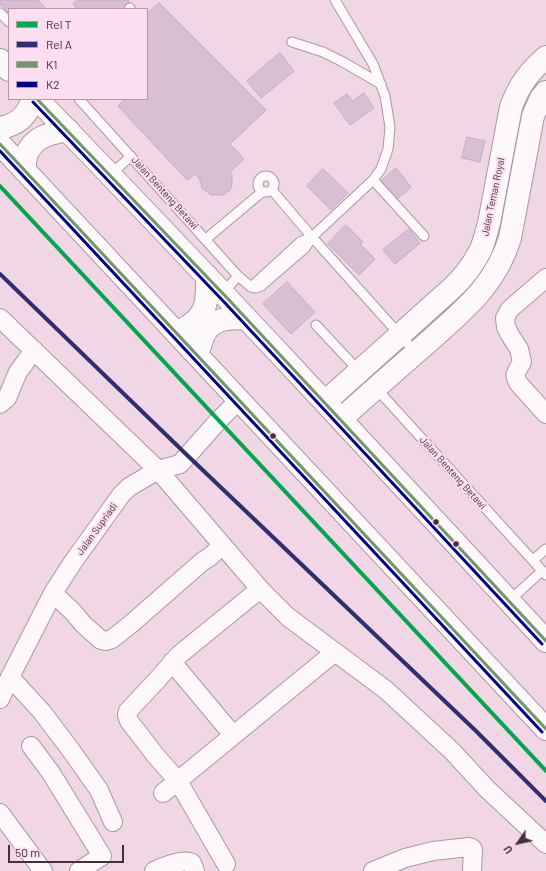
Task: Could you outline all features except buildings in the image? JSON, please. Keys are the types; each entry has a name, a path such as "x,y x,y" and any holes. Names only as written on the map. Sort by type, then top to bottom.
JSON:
{"main road":[{"path":"0,60 8,69"},
{"name":"Jalan Teman Royal","path":"325,402 460,280 480,252 489,223 511,106 522,84 543,67"},
{"path":"341,419 476,298 489,281 506,253 533,116 541,98 546,92"},
{"path":"0,128 13,124 24,116 32,100"},
{"path":"38,100 207,276 546,642"},
{"path":"24,170 26,155 33,144 41,137 51,133 68,130"},
{"path":"0,144 546,729"},
{"path":"177,333 190,326 198,319 204,310 207,297 207,276"},
{"path":"197,355 203,337 213,324 220,320 229,318 246,318"},
{"path":"366,364 383,382"}],"street":[{"path":"546,278 510,309 505,318 506,327 519,350 522,362 515,379 546,414"},
{"path":"0,318 158,470 260,589 288,618 368,676 391,695 452,751 487,789 546,844"},
{"path":"0,404 7,398 18,372 34,350"},
{"name":"Jalan Supriadi","path":"0,699 53,593 73,562 121,495 129,487 158,470 180,464 239,400"},
{"path":"53,593 74,612 84,625 101,640 106,641 112,639 131,624 222,545"},
{"path":"226,864 178,781 156,756 129,721 127,715 128,711 179,655 260,589"},
{"path":"162,793 335,652"},
{"path":"172,662 233,735"},
{"path":"10,677 42,712 70,749 98,790 113,822"},
{"path":"31,746 51,773 102,856 79,871"},
{"path":"0,813 43,871"},
{"path":"373,871 405,858 432,851 469,847 473,850 472,871"},
{"path":"154,871 167,865 188,861 192,863 195,871"}],"lane":[{"path":"312,236 373,180 381,169 388,149 390,127 385,96 381,84 373,64 335,0"},
{"path":"0,12 8,21"},
{"path":"292,42 323,52 381,84"},
{"name":"Jalan Benteng Betawi","path":"80,100 238,276 251,287 300,242 312,236"},
{"path":"110,175 131,156"},
{"path":"264,176 273,180 274,185 272,190 268,193 262,192 258,188 257,184 260,179 264,176"},
{"path":"373,180 424,236"},
{"path":"272,190 416,353"},
{"path":"206,239 262,192"},
{"path":"222,293 238,276"},
{"path":"316,325 366,364"},
{"name":"Jalan Benteng Betawi","path":"383,382 544,573"},
{"path":"533,560 546,549"},
{"path":"509,601 544,573"}],"rail line":[{"name":"T","path":"0,186 546,771"},
{"name":"A","path":"0,274 476,731 546,801"}],"transit line":[{"name":"K1","path":"38,100 230,301 546,641"},
{"name":"K2","path":"33,102 226,304 542,644"},
{"name":"K1","path":"0,144 546,729"},
{"name":"K2","path":"0,151 542,732"}]}
